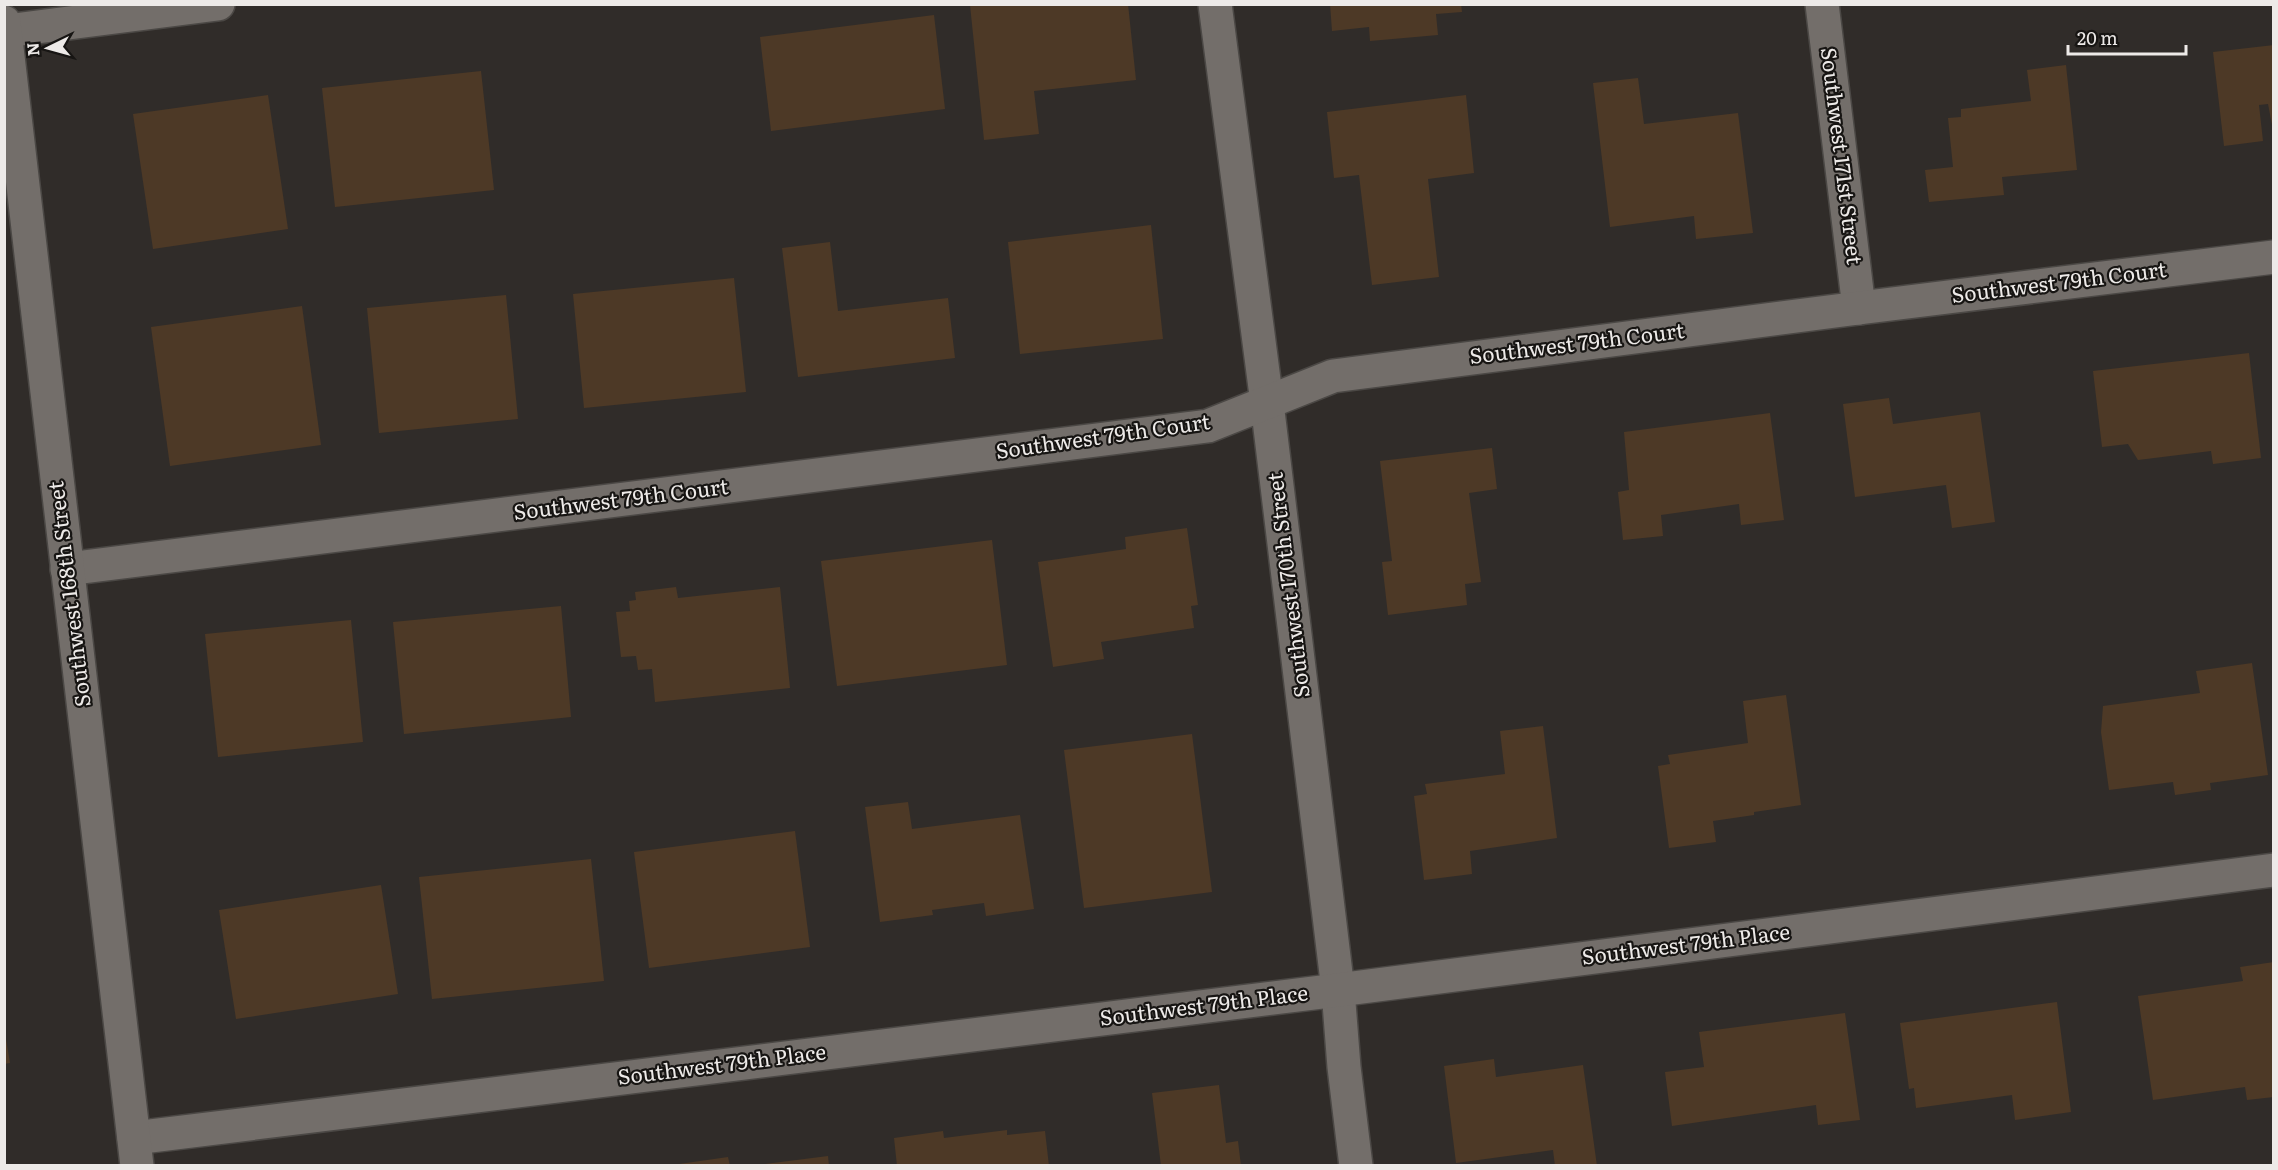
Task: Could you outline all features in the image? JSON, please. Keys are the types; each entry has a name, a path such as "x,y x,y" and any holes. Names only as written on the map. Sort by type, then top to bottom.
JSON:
{"street":[{"path":"5,27 218,4"},
{"name":"Southwest 170th Street","path":"1215,4 1267,403 1338,990 1344,1067 1356,1166"},
{"name":"Southwest 171st Street","path":"1821,4 1859,308"},
{"name":"Southwest 168th Street","path":"5,27 10,112 136,1152"},
{"name":"Southwest 79th Court","path":"67,569 1208,426 1333,376 2274,257"},
{"name":"Southwest 79th Place","path":"136,1152 1338,990 2274,870"}],"building":[{"path":"1128,4 1136,80 1034,91 1039,134 984,140 970,5"},
{"path":"1330,4 1461,4 1462,12 1436,14 1438,35 1370,41 1369,27 1332,31"},
{"path":"934,15 945,109 771,131 760,37"},
{"path":"2274,45 2274,135 2268,104 2259,105 2263,141 2224,146 2213,52"},
{"path":"2066,65 2077,170 2002,177 2004,195 1929,202 1925,170 1953,167 1948,118 1961,117 1961,109 2031,101 2027,70"},
{"path":"481,71 494,190 335,207 322,88"},
{"path":"1638,78 1644,124 1738,113 1753,233 1696,239 1694,216 1610,227 1593,83"},
{"path":"268,95 288,229 153,249 133,114"},
{"path":"1466,95 1474,173 1428,179 1439,277 1372,285 1359,175 1334,178 1327,112"},
{"path":"1151,225 1163,339 1020,354 1008,242"},
{"path":"830,242 838,311 948,298 955,358 798,377 782,248"},
{"path":"734,278 746,392 584,408 573,294"},
{"path":"506,295 518,419 379,433 367,308"},
{"path":"302,306 321,445 170,466 151,327"},
{"path":"2249,353 2261,458 2213,464 2211,451 2138,460 2128,444 2102,447 2093,371"},
{"path":"1889,398 1893,424 1980,412 1995,522 1952,528 1946,485 1855,497 1843,404"},
{"path":"1770,413 1784,520 1741,525 1739,504 1661,515 1663,536 1623,540 1618,492 1629,490 1624,432"},
{"path":"1492,448 1497,489 1469,493 1481,582 1465,584 1467,605 1388,615 1382,562 1392,561 1380,461"},
{"path":"1187,528 1198,605 1191,606 1194,628 1101,642 1104,659 1053,667 1038,562 1126,549 1125,537"},
{"path":"992,540 1007,665 837,686 821,561"},
{"path":"676,587 678,598 780,587 790,688 655,702 652,669 638,670 636,656 621,657 616,612 630,611 629,601 636,600 635,592"},
{"path":"561,606 571,717 404,734 393,622"},
{"path":"351,620 363,742 218,757 205,634"},
{"path":"2252,663 2268,775 2210,783 2211,790 2175,795 2173,782 2109,790 2101,732 2103,706 2200,693 2196,671"},
{"path":"1786,695 1801,805 1713,821 1716,842 1669,848 1658,766 1670,764 1668,755 1748,743 1743,701"},
{"path":"1543,726 1557,838 1470,851 1472,874 1424,880 1414,796 1427,794 1425,784 1505,774 1500,731"},
{"path":"1192,734 1212,892 1084,908 1064,750"},
{"path":"908,802 912,829 1020,815 1034,909 986,916 984,903 932,910 933,915 880,922 865,807"},
{"path":"795,831 810,947 649,968 634,852"},
{"path":"591,859 604,981 432,999 419,877"},
{"path":"381,885 398,994 236,1019 219,910"},
{"path":"2274,962 2274,1097 2247,1100 2245,1087 2153,1100 2138,996 2243,981 2240,967"},
{"path":"2057,1002 2071,1112 2015,1120 2012,1095 1916,1108 1914,1088 1909,1089 1900,1023"},
{"path":"1845,1013 1860,1120 1818,1125 1816,1105 1672,1126 1665,1072 1704,1067 1699,1032"},
{"path":"4,1027 10,1063 4,1064"},
{"path":"1494,1059 1496,1077 1583,1065 1597,1166 1555,1166 1553,1150 1456,1163 1444,1066"},
{"path":"1219,1085 1226,1143 1238,1141 1241,1166 1161,1166 1152,1093"},
{"path":"1007,1130 1007,1135 1045,1131 1049,1166 897,1166 894,1138 943,1131 944,1138"},
{"path":"828,1156 829,1166 765,1166 765,1164"},
{"path":"728,1157 730,1166 679,1166 679,1164"}]}
